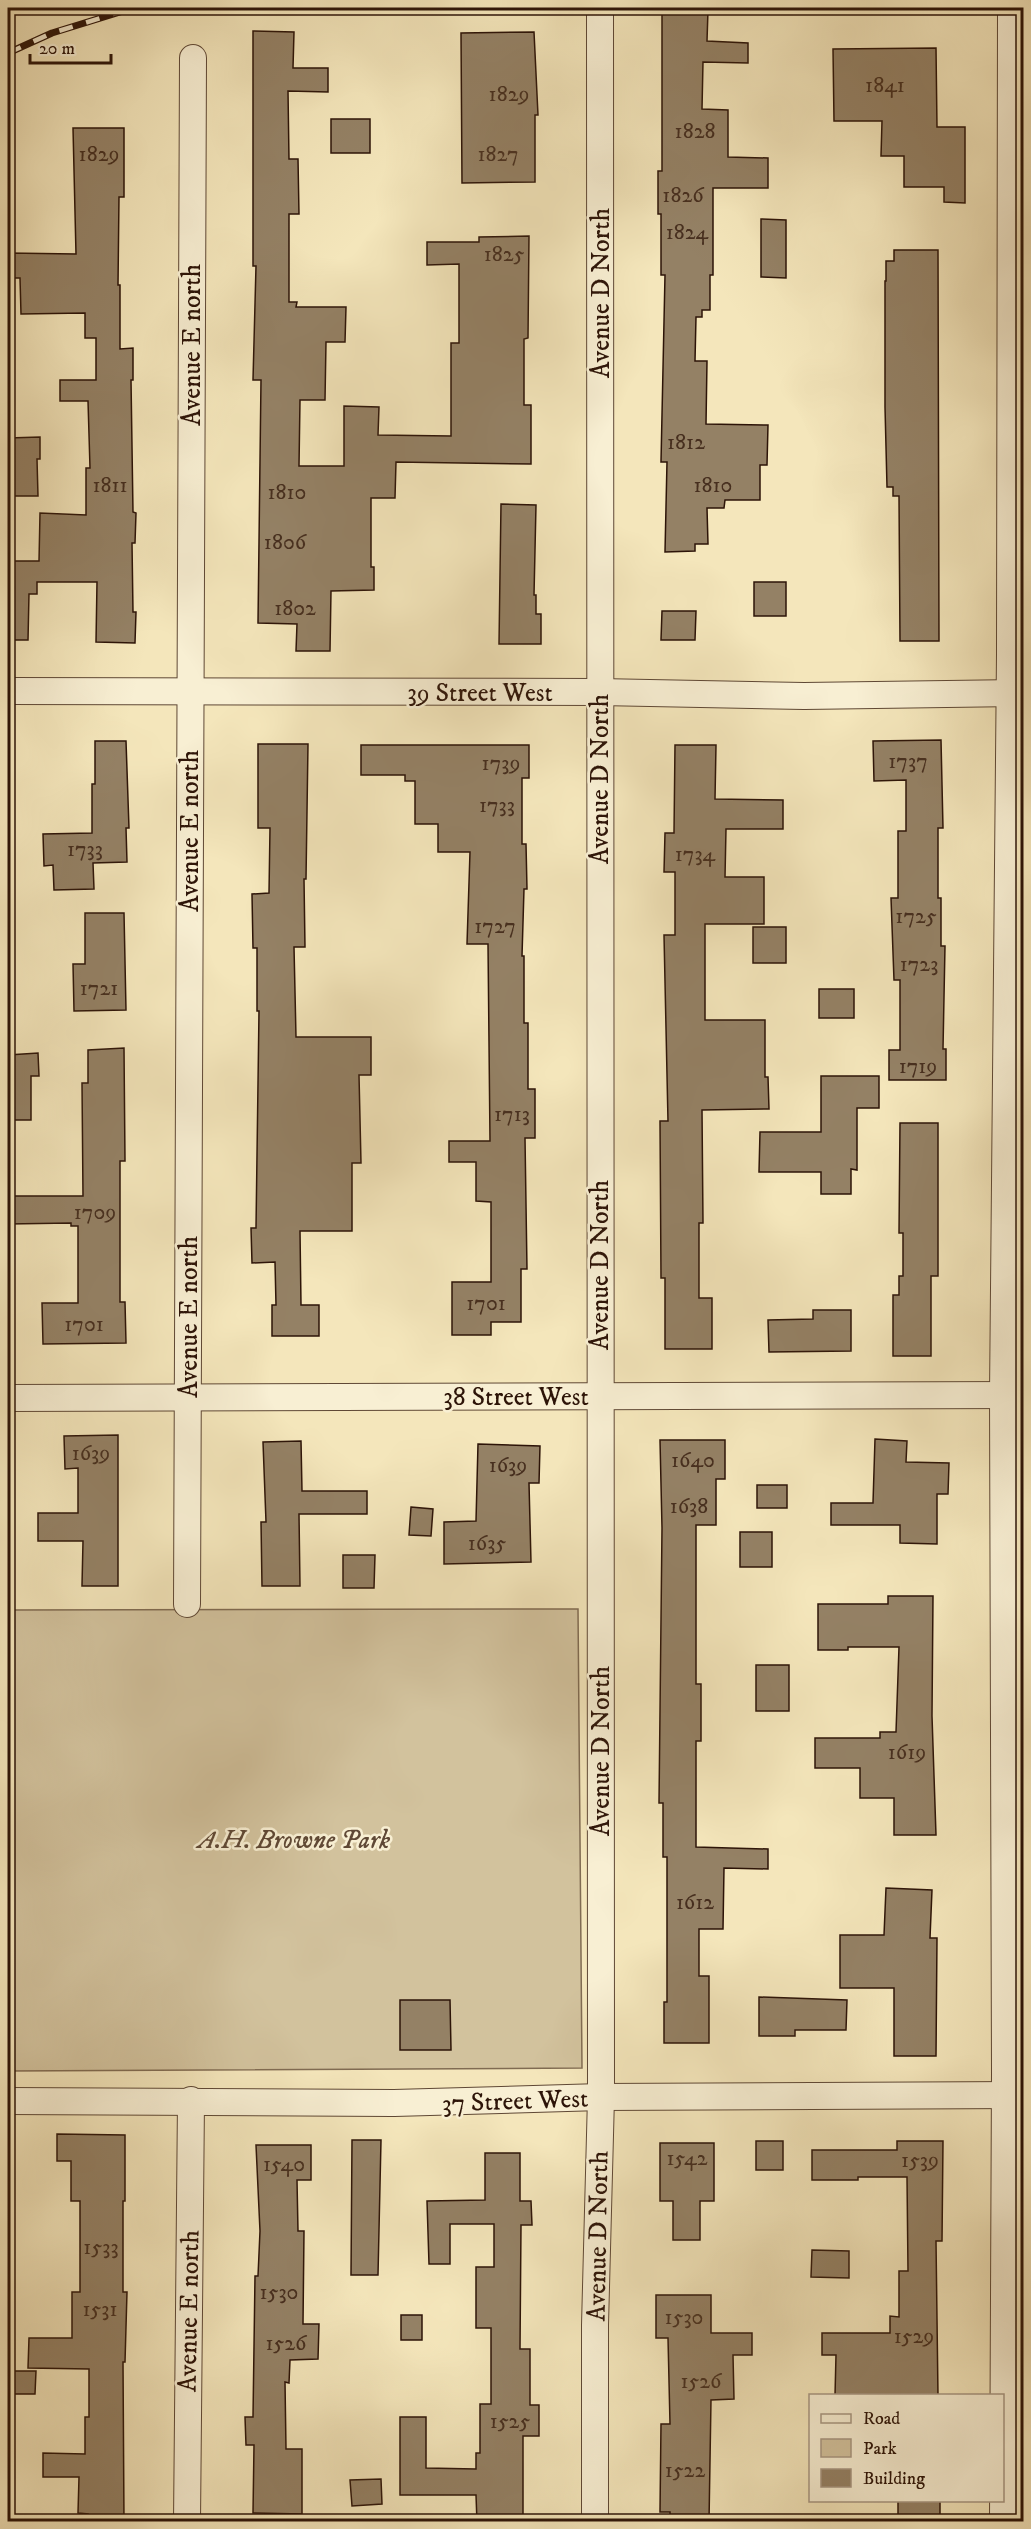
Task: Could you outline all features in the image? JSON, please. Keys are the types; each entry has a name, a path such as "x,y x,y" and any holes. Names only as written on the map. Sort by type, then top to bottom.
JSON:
{"street":[{"name":"Avenue D North","path":"595,2522 595,2325 600,2097 600,8"},
{"path":"1004,2483 1014,2095 1013,1395 1016,693 1011,8"},
{"name":"Avenue E north","path":"187,1604 193,58"},
{"name":"39 Street West","path":"8,692 599,692 804,696 1016,693"},
{"name":"38 Street West","path":"8,1398 1013,1395"},
{"name":"37 Street West","path":"8,2101 191,2100 394,2103 600,2097 1014,2095"},
{"name":"Avenue E north","path":"187,2522 191,2100"},
{"path":"1003,2522 1004,2502"}],"green space":[{"name":"A.H. Browne Park","path":"578,1609 582,2068 8,2071 8,1610"}],"building":[{"path":"662,10 708,10 707,41 748,43 748,63 703,62 702,109 728,110 728,157 768,158 768,188 713,188 713,275 710,275 710,310 702,310 702,317 696,317 695,361 707,361 706,424 768,425 767,465 760,465 760,500 725,500 724,508 707,508 708,544 695,544 695,551 665,552 667,462 661,462 665,275 661,275 661,214 658,214 658,171 662,171"},
{"path":"253,31 294,32 293,68 328,68 328,92 288,91 289,159 298,159 299,214 289,214 289,302 297,302 296,307 346,307 345,342 326,342 325,400 300,400 299,466 344,466 344,406 379,407 378,435 451,436 451,343 459,343 459,264 427,265 427,242 479,242 479,237 529,236 528,338 524,339 524,405 531,405 531,464 396,462 395,498 371,498 371,567 374,567 374,590 331,591 330,651 296,651 297,624 258,623 261,380 253,380 256,266 253,266"},
{"path":"534,32 538,115 535,115 535,182 462,183 461,33"},
{"path":"936,48 937,127 965,127 965,203 944,202 944,187 904,187 904,156 881,156 882,121 834,121 833,49"},
{"path":"331,119 370,119 370,153 331,153"},
{"path":"73,128 124,128 124,197 119,197 118,285 120,285 120,349 133,348 133,380 131,380 133,512 136,513 135,543 132,543 133,612 136,612 135,643 96,642 97,582 37,582 37,594 29,594 28,640 8,640 8,561 39,561 40,513 86,515 86,468 90,468 88,401 60,401 60,380 96,380 96,338 85,338 85,313 21,314 20,278 8,278 8,253 76,254"},
{"path":"761,219 786,220 786,278 761,277"},
{"path":"894,250 938,250 939,641 900,641 899,496 893,496 893,487 887,487 885,407 886,261 894,261"},
{"path":"40,437 40,459 37,459 38,496 9,496 8,438"},
{"path":"501,504 536,505 534,595 536,595 536,614 541,614 541,644 499,644"},
{"path":"754,582 786,582 786,616 754,616"},
{"path":"662,611 696,611 695,640 661,640"},
{"path":"941,740 943,828 938,828 938,898 941,898 941,946 945,946 943,1049 946,1049 946,1080 889,1080 889,1050 900,1050 900,980 894,980 891,898 898,898 898,831 906,831 906,780 874,781 873,741"},
{"path":"95,741 126,741 129,828 126,828 127,862 93,863 94,889 54,890 53,865 44,866 43,834 92,833"},
{"path":"258,744 308,744 306,879 304,879 305,947 294,947 296,1037 371,1037 371,1075 359,1075 361,1163 352,1163 352,1231 300,1231 301,1305 319,1305 319,1336 272,1336 272,1305 276,1305 275,1262 252,1263 251,1228 256,1228 259,1011 257,1011 257,948 253,948 252,894 269,893 270,828 258,828"},
{"path":"361,745 529,745 529,778 522,778 522,844 526,844 527,889 524,889 522,956 524,956 524,1023 528,1023 528,1089 535,1089 535,1138 525,1138 527,1269 521,1269 521,1322 491,1322 491,1335 452,1335 452,1282 491,1282 491,1202 476,1201 476,1162 449,1162 449,1141 490,1141 488,944 467,944 470,852 438,852 438,824 415,824 415,781 405,781 405,775 361,775"},
{"path":"675,745 716,745 715,799 783,800 783,829 726,829 725,877 764,877 764,924 705,924 705,1020 765,1020 765,1077 768,1077 769,1109 702,1110 703,1223 699,1223 699,1298 712,1298 712,1349 665,1349 665,1278 661,1278 660,1121 668,1121 664,935 675,935 675,872 664,872 665,833 674,833"},
{"path":"85,913 124,913 126,1010 74,1011 73,964 85,964"},
{"path":"753,927 786,927 786,963 753,963"},
{"path":"819,989 854,989 854,1018 819,1018"},
{"path":"124,1048 125,1161 120,1161 120,1302 125,1302 126,1343 43,1344 42,1303 78,1303 78,1226 71,1226 71,1223 8,1224 8,1196 83,1196 82,1083 88,1083 88,1050"},
{"path":"38,1053 39,1076 31,1076 31,1120 8,1120 8,1055"},
{"path":"821,1076 879,1076 879,1108 857,1108 857,1170 851,1169 851,1194 821,1194 821,1172 759,1172 760,1132 821,1132"},
{"path":"900,1123 938,1123 938,1276 931,1276 931,1356 893,1356 893,1295 899,1295 899,1276 903,1276 903,1233 899,1233"},
{"path":"813,1310 851,1310 851,1351 769,1352 768,1320 813,1319"},
{"path":"118,1435 118,1586 82,1586 83,1541 38,1541 38,1513 78,1513 78,1468 65,1469 64,1436"},
{"path":"875,1439 907,1441 906,1462 949,1463 948,1494 937,1494 937,1544 900,1543 900,1525 831,1525 831,1503 873,1503"},
{"path":"660,1440 725,1440 725,1479 716,1479 716,1525 696,1525 696,1684 701,1684 701,1741 696,1741 696,1847 768,1849 768,1869 724,1868 723,1929 699,1929 699,1976 709,1976 709,2043 664,2043 664,2002 667,2002 667,1857 663,1857 663,1803 659,1803 662,1528"},
{"path":"301,1441 302,1491 367,1491 367,1514 299,1514 300,1586 262,1586 261,1522 266,1522 263,1442"},
{"path":"478,1444 540,1446 539,1483 529,1483 531,1562 444,1564 444,1522 476,1521"},
{"path":"757,1485 787,1485 787,1508 757,1508"},
{"path":"411,1507 433,1509 431,1536 409,1535"},
{"path":"740,1532 772,1532 772,1567 740,1567"},
{"path":"343,1555 375,1555 374,1588 343,1588"},
{"path":"888,1596 933,1596 932,1716 936,1835 894,1835 894,1798 860,1798 860,1768 815,1768 815,1738 880,1738 880,1732 896,1732 899,1647 848,1647 848,1650 818,1650 818,1604 888,1604"},
{"path":"756,1665 789,1665 789,1711 756,1711"},
{"path":"886,1888 932,1890 930,1938 937,1938 936,2056 894,2056 894,1988 840,1988 840,1935 884,1935"},
{"path":"759,1997 847,2000 846,2030 795,2030 795,2036 759,2036"},
{"path":"400,2000 450,2000 451,2050 400,2050"},
{"path":"57,2134 125,2135 123,2292 127,2292 125,2362 123,2362 124,2522 87,2522 88,2514 78,2513 79,2477 43,2477 43,2453 85,2454 85,2417 89,2417 89,2369 28,2368 29,2338 72,2338 72,2292 80,2292 80,2201 71,2201 71,2161 57,2161"},
{"path":"352,2140 381,2140 378,2275 351,2275"},
{"path":"756,2141 783,2141 783,2170 756,2170"},
{"path":"897,2141 943,2141 942,2241 936,2241 938,2394 835,2394 836,2355 822,2355 822,2333 890,2333 890,2316 899,2317 899,2271 908,2271 907,2177 812,2180 812,2150 897,2150"},
{"path":"660,2143 714,2143 714,2201 700,2201 700,2240 673,2240 673,2201 660,2201"},
{"path":"256,2145 311,2145 311,2180 297,2180 298,2231 304,2231 303,2324 319,2324 318,2359 290,2360 289,2383 285,2382 286,2449 302,2449 302,2514 253,2513 254,2445 246,2445 245,2417 253,2417 255,2276 258,2276 260,2231"},
{"path":"485,2153 520,2153 520,2201 531,2201 532,2225 521,2225 520,2349 530,2349 530,2405 539,2405 539,2436 523,2436 523,2522 477,2522 476,2495 400,2495 400,2417 426,2417 426,2468 476,2469 476,2453 480,2453 480,2404 491,2404 491,2328 476,2328 476,2267 494,2267 494,2224 450,2224 450,2264 429,2264 427,2201 485,2200"},
{"path":"812,2250 849,2251 849,2278 811,2277"},
{"path":"656,2295 711,2295 711,2333 752,2333 752,2355 733,2355 734,2399 711,2400 709,2522 670,2522 670,2512 660,2512 661,2424 670,2424 668,2338 656,2338"},
{"path":"401,2315 422,2315 422,2340 401,2340"},
{"path":"8,2371 36,2371 35,2394 8,2394"},
{"path":"381,2479 382,2504 352,2506 350,2480"},
{"path":"898,2502 940,2502 940,2522 898,2522"}],"railway":[{"path":"8,53 52,33 133,8"}]}
